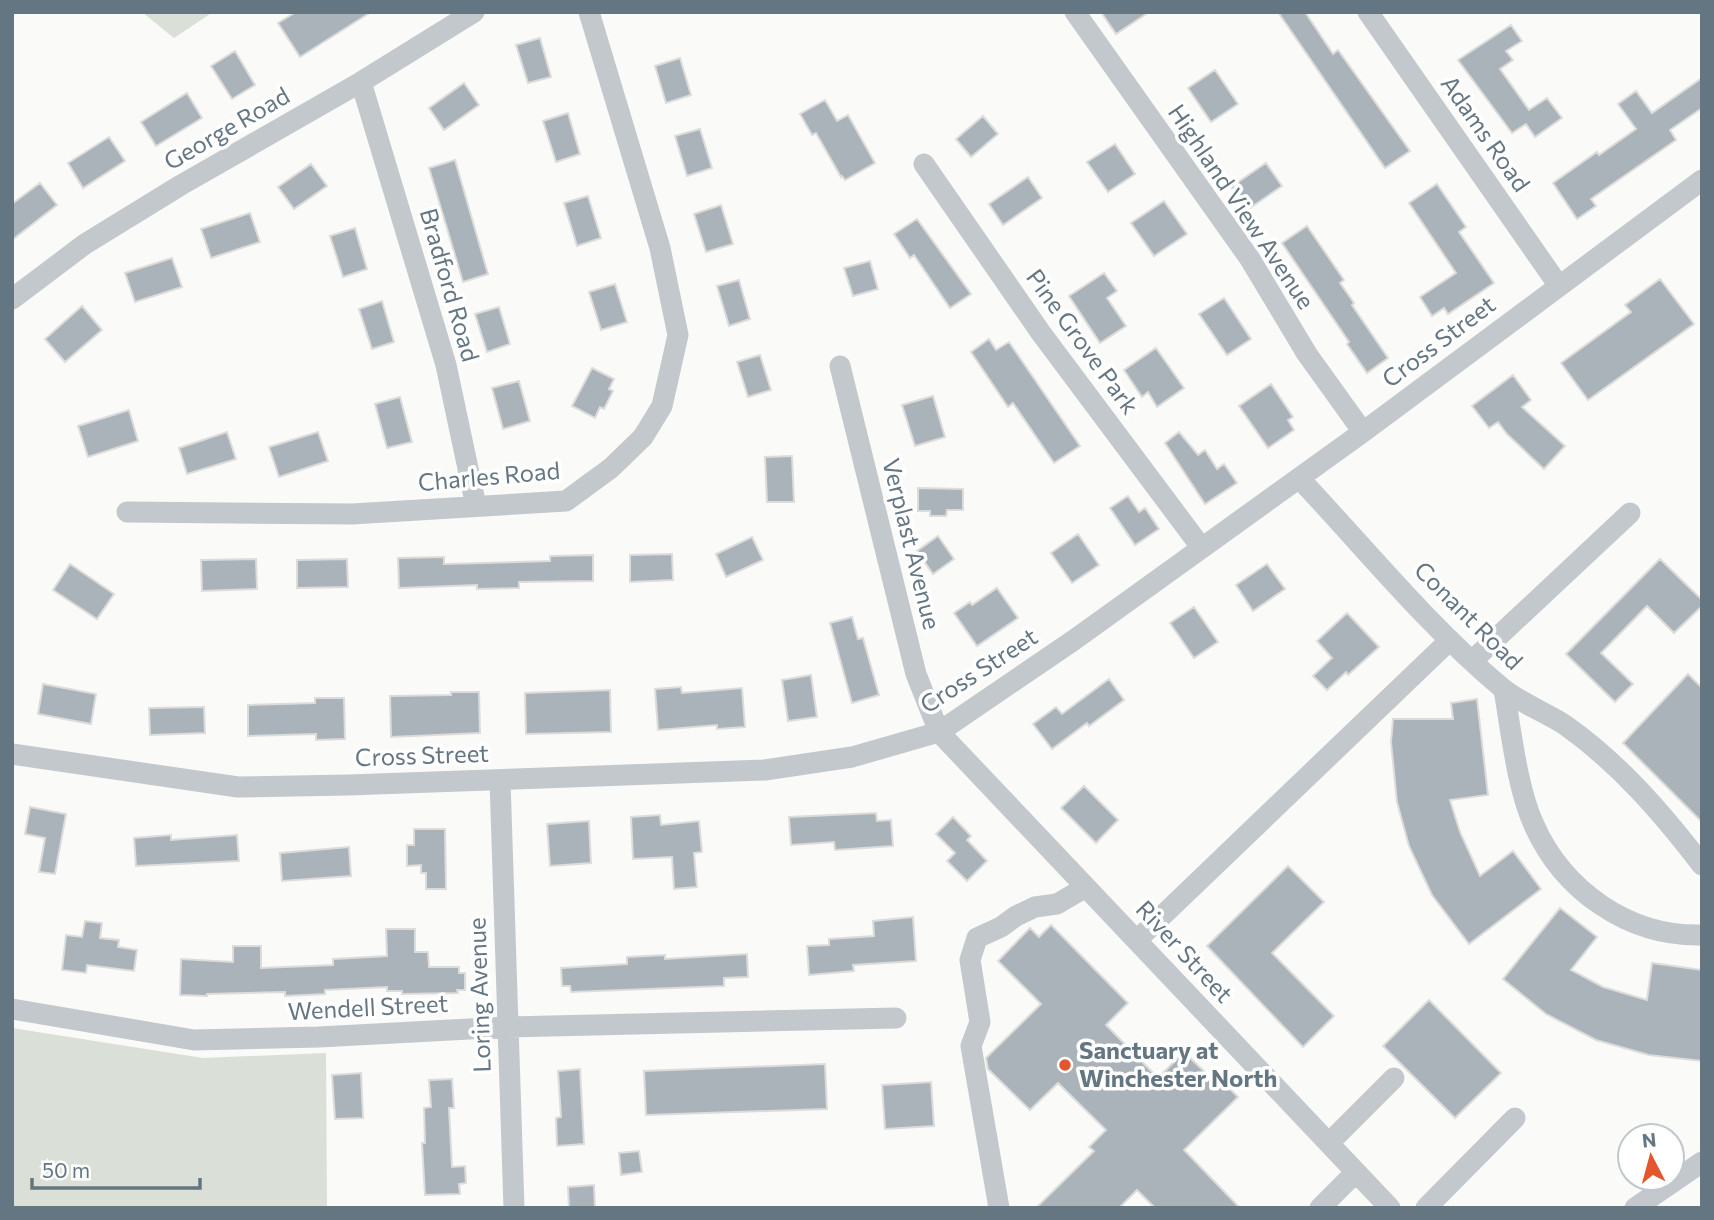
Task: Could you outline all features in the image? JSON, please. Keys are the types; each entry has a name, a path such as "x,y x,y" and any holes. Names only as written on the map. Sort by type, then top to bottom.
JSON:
{"street":[{"name":"George Road","path":"12,299 85,244 181,185 361,82 474,12"},
{"name":"Charles Road","path":"127,512 352,514 566,501 611,468 643,437 662,406 678,335 660,248 589,12"},
{"name":"Highland View Avenue","path":"1075,12 1250,259 1307,354 1363,432"},
{"name":"Adams Road","path":"1368,12 1559,286"},
{"name":"Bradford Road","path":"361,82 446,365 476,506"},
{"name":"Pine Grove Park","path":"924,164 1041,333 1201,547"},
{"name":"Cross Street","path":"12,754 238,786 500,780 765,770 852,757 939,732 1074,640 1363,432 1702,180"},
{"name":"Verplast Avenue","path":"840,366 916,674 939,732"},
{"name":"Conant Road","path":"1299,478 1450,640 1504,690 1564,724 1602,753 1648,799 1702,865"},
{"path":"1472,661 1630,513"},
{"path":"1136,940 1450,640"},
{"path":"1504,690 1518,768 1533,823 1552,860 1580,891 1617,916 1656,929 1702,934"},
{"name":"River Street","path":"939,732 1390,1208"},
{"name":"Loring Avenue","path":"500,780 514,1208"},
{"path":"999,1208 971,1046 980,1022 970,960 977,938 1035,906 1057,904 1086,887"},
{"name":"Wendell Street","path":"12,1009 194,1040 319,1037 507,1027 896,1018"},
{"path":"1329,1143 1394,1078"},
{"path":"1426,1208 1515,1118"},
{"path":"1635,1208 1702,1162"},
{"path":"1320,1208 1356,1171"}],"shaded area":[{"path":"142,12 213,12 174,38"},
{"path":"12,1028 203,1058 326,1053 327,1208 12,1208"}],"building":[{"path":"296,12 371,12 300,57 278,23"},
{"path":"1101,12 1149,12 1116,34"},
{"path":"1278,12 1305,12 1333,54 1338,50 1410,151 1385,168"},
{"path":"1511,25 1522,41 1506,51 1513,60 1500,69 1529,110 1547,98 1562,118 1535,137 1526,124 1512,133 1458,60"},
{"path":"540,38 551,77 528,83 516,45"},
{"path":"235,51 255,85 232,99 211,66"},
{"path":"680,58 691,95 666,103 655,66"},
{"path":"1215,70 1238,104 1211,122 1188,88"},
{"path":"1702,78 1702,108 1670,130 1676,140 1591,199 1596,206 1577,219 1553,183 1636,129 1618,104 1636,91 1652,113"},
{"path":"464,83 479,105 444,130 429,108"},
{"path":"187,93 202,118 156,146 141,122"},
{"path":"825,100 837,121 848,115 875,163 845,180 816,133 812,135 800,114"},
{"path":"568,113 580,154 556,162 543,121"},
{"path":"983,116 998,134 971,157 956,139"},
{"path":"700,129 712,168 687,176 675,136"},
{"path":"109,137 125,161 83,188 68,163"},
{"path":"1115,144 1135,174 1108,192 1087,162"},
{"path":"455,160 488,274 463,282 429,168"},
{"path":"1266,163 1282,186 1247,210 1231,187"},
{"path":"311,164 327,186 294,209 278,187"},
{"path":"1028,177 1042,198 1003,225 989,204"},
{"path":"40,183 57,205 12,240 12,204"},
{"path":"1437,184 1466,227 1459,232 1494,283 1448,314 1444,308 1432,316 1420,297 1456,273 1409,203"},
{"path":"588,196 601,238 577,246 564,203"},
{"path":"1164,201 1187,234 1154,256 1131,223"},
{"path":"721,205 733,244 706,252 694,214"},
{"path":"250,213 260,242 211,258 201,229"},
{"path":"917,219 971,294 950,308 914,255 910,258 894,234"},
{"path":"1307,226 1344,280 1340,283 1354,303 1352,305 1388,358 1367,373 1282,243"},
{"path":"355,228 367,269 343,277 330,236"},
{"path":"172,258 182,287 135,302 125,273"},
{"path":"870,261 878,289 853,296 844,268"},
{"path":"1104,273 1117,291 1107,298 1126,326 1100,343 1069,296"},
{"path":"1660,279 1694,324 1588,400 1561,363 1631,312 1625,305"},
{"path":"739,280 750,319 729,326 717,286"},
{"path":"615,284 627,322 601,330 589,292"},
{"path":"1224,298 1251,339 1227,355 1199,314"},
{"path":"382,301 394,342 372,349 359,309"},
{"path":"82,306 102,330 65,362 45,339"},
{"path":"499,307 510,344 487,352 475,314"},
{"path":"989,339 996,350 1009,342 1080,446 1054,463 1013,403 1008,407 971,352"},
{"path":"1156,348 1184,388 1157,407 1148,392 1142,397 1124,370"},
{"path":"760,355 771,390 748,397 737,362"},
{"path":"592,368 614,379 609,389 613,391 604,409 600,407 595,418 572,406"},
{"path":"1513,375 1531,400 1522,407 1565,446 1544,469 1498,422 1489,428 1472,406"},
{"path":"519,381 530,421 503,429 492,388"},
{"path":"1271,384 1293,417 1288,420 1294,430 1268,448 1239,406"},
{"path":"933,396 945,437 915,446 902,405"},
{"path":"400,397 412,442 387,448 375,404"},
{"path":"129,410 138,441 88,457 78,426"},
{"path":"227,432 236,459 187,474 179,448"},
{"path":"318,432 328,461 279,477 269,447"},
{"path":"1179,432 1198,455 1205,450 1217,469 1224,464 1237,483 1205,504 1165,443"},
{"path":"792,456 794,502 767,502 765,457"},
{"path":"918,488 963,489 963,510 947,510 946,516 930,516 930,511 918,511"},
{"path":"1128,496 1139,512 1145,508 1159,529 1135,545 1110,508"},
{"path":"1078,534 1099,565 1072,583 1051,553"},
{"path":"938,536 954,559 933,574 917,551"},
{"path":"752,537 763,560 726,577 716,554"},
{"path":"672,554 673,580 630,582 630,555"},
{"path":"593,555 593,581 519,582 519,588 477,589 477,585 399,588 398,558 444,557 444,564 550,561 550,556"},
{"path":"256,559 257,589 202,591 201,560"},
{"path":"347,559 348,587 297,588 297,560"},
{"path":"1660,559 1702,600 1702,606 1674,633 1647,606 1601,653 1633,684 1615,702 1566,654"},
{"path":"70,564 114,594 97,619 53,590"},
{"path":"1267,564 1285,589 1253,611 1236,585"},
{"path":"997,588 1018,618 977,646 954,613 970,602 972,605"},
{"path":"1194,607 1218,642 1194,658 1170,623"},
{"path":"1347,613 1379,647 1327,690 1313,676 1332,658 1317,641"},
{"path":"852,617 858,639 863,638 879,695 852,703 830,623"},
{"path":"1688,674 1702,688 1702,822 1623,743"},
{"path":"811,675 817,717 788,721 782,680"},
{"path":"1109,679 1124,700 1052,749 1033,724 1056,707 1062,714"},
{"path":"43,684 96,694 91,724 38,714"},
{"path":"681,687 682,693 742,688 745,727 717,729 717,725 658,730 655,689"},
{"path":"610,690 611,732 526,734 525,693"},
{"path":"451,692 479,692 480,733 391,737 390,696 451,695"},
{"path":"315,698 344,698 345,739 316,740 316,734 248,736 248,705 315,703"},
{"path":"1477,699 1488,795 1450,800 1460,832 1480,876 1513,851 1541,889 1469,944 1432,895 1409,846 1397,802 1391,742 1393,719 1453,719 1451,703"},
{"path":"204,707 205,733 150,735 149,708"},
{"path":"1084,786 1118,820 1096,843 1061,808"},
{"path":"30,807 66,814 55,874 39,872 45,838 25,834"},
{"path":"876,813 877,821 891,820 893,846 835,850 834,842 791,845 789,817"},
{"path":"660,815 661,825 699,821 702,852 694,853 697,887 674,889 672,857 633,859 631,817"},
{"path":"953,817 971,836 967,840 987,861 967,881 947,861 955,853 936,834"},
{"path":"589,821 591,863 550,866 547,824"},
{"path":"414,829 445,829 446,889 426,889 426,873 421,873 421,865 407,866 407,845 414,845"},
{"path":"171,835 171,840 237,835 239,861 136,866 134,838"},
{"path":"349,847 351,876 282,881 280,853"},
{"path":"1288,866 1324,902 1272,953 1334,1016 1303,1047 1207,946"},
{"path":"1560,908 1597,937 1571,970 1603,987 1647,1000 1652,963 1702,970 1702,1061 1649,1055 1596,1040 1546,1014 1503,979"},
{"path":"913,917 916,961 853,965 854,971 809,975 807,946 829,945 829,939 874,936 873,921"},
{"path":"85,921 102,923 100,938 119,940 118,947 137,950 134,971 87,965 86,973 62,970 66,935 82,937"},
{"name":"Sanctuary at Winchester North","path":"1051,925 1128,1003 1106,1025 1158,1078 1184,1052 1210,1077 1214,1073 1238,1097 1184,1150 1240,1208 1155,1208 1137,1190 1119,1208 1036,1208 1094,1151 1089,1147 1106,1130 1058,1083 1030,1110 988,1069 986,1058 1041,1004 998,961 1030,928 1039,937"},
{"path":"386,929 415,929 415,952 428,952 429,967 459,967 459,973 465,973 465,990 457,990 458,993 402,994 402,991 387,991 387,987 325,990 325,994 285,996 285,992 180,995 181,959 233,962 233,946 261,946 261,968 333,965 333,959 387,956"},
{"path":"747,954 748,977 724,978 724,986 571,992 570,986 562,986 561,968 627,964 627,957 665,955 665,959"},
{"path":"1429,1000 1501,1073 1455,1118 1383,1046"},
{"path":"825,1064 827,1109 646,1115 644,1071"},
{"path":"580,1069 584,1144 557,1146 556,1118 561,1117 558,1071"},
{"path":"361,1073 363,1118 335,1119 332,1075"},
{"path":"452,1079 454,1108 449,1108 452,1167 465,1166 466,1183 459,1184 460,1194 425,1195 422,1143 425,1143 424,1108 431,1107 429,1080"},
{"path":"931,1082 934,1126 885,1129 882,1085"},
{"path":"639,1151 642,1172 621,1175 619,1153"},
{"path":"594,1185 595,1208 569,1208 568,1187"}],"place":[{"name":"Sanctuary at Winchester North","path":"1065,1065"}]}
